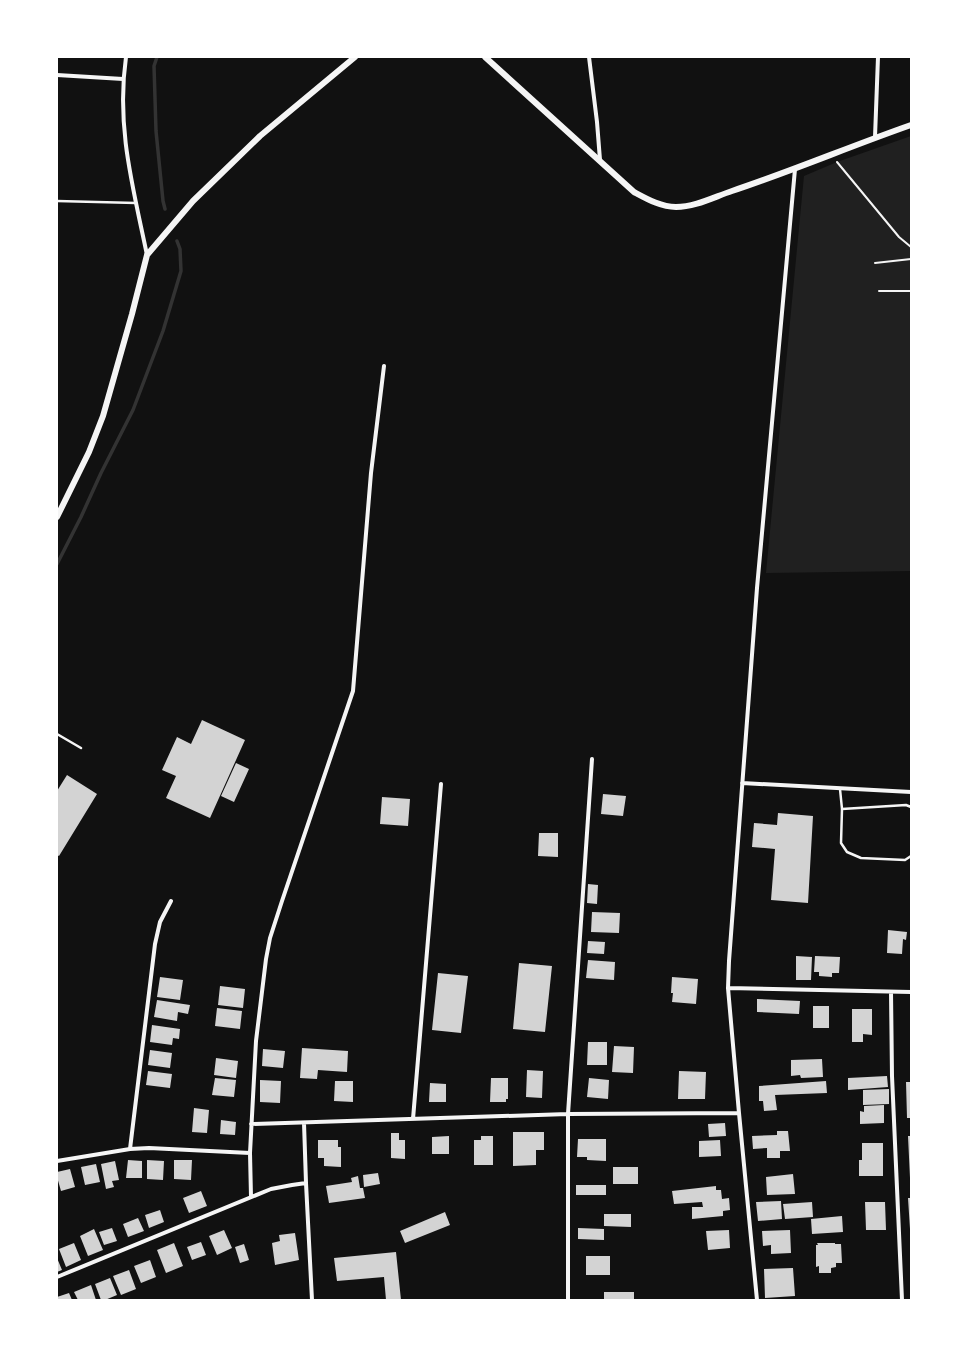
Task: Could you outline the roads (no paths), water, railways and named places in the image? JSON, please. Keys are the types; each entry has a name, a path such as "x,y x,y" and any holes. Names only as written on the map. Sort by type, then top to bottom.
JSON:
{"street":[{"path":"126,57 122,101 124,140 147,255"},
{"path":"57,517 90,452 103,416 147,255 193,201 260,136 355,57"},
{"path":"485,57 634,192 648,200 676,207 710,199 911,125"},
{"path":"589,57 600,160"},
{"path":"875,137 878,57"},
{"path":"57,75 123,79"},
{"path":"757,1300 728,988 742,783 794,169"},
{"path":"251,1197 251,1124 256,1041 262,981 270,938 284,893 353,692 371,474 384,366"},
{"path":"568,1300 568,1114 592,759"},
{"path":"742,783 911,792"},
{"path":"413,1119 441,784"},
{"path":"130,1149 155,944 160,922 171,901"},
{"path":"728,988 911,992"},
{"path":"891,992 892,1076 902,1300"},
{"path":"251,1124 568,1114 739,1113"},
{"path":"304,1123 312,1300"},
{"path":"57,1161 130,1149 149,1148 250,1153"},
{"path":"57,1277 251,1197 282,1186 306,1183"}],"lane":[{"path":"57,201 136,203"},
{"path":"57,734 81,748"},
{"path":"840,789 842,809 841,843 847,852 861,858 905,860 911,856"},
{"path":"842,809 911,807"}],"waterway":[{"path":"157,57 154,66 156,131 165,209"},
{"path":"57,564 133,410 163,331 181,271 180,249 177,241"}]}
